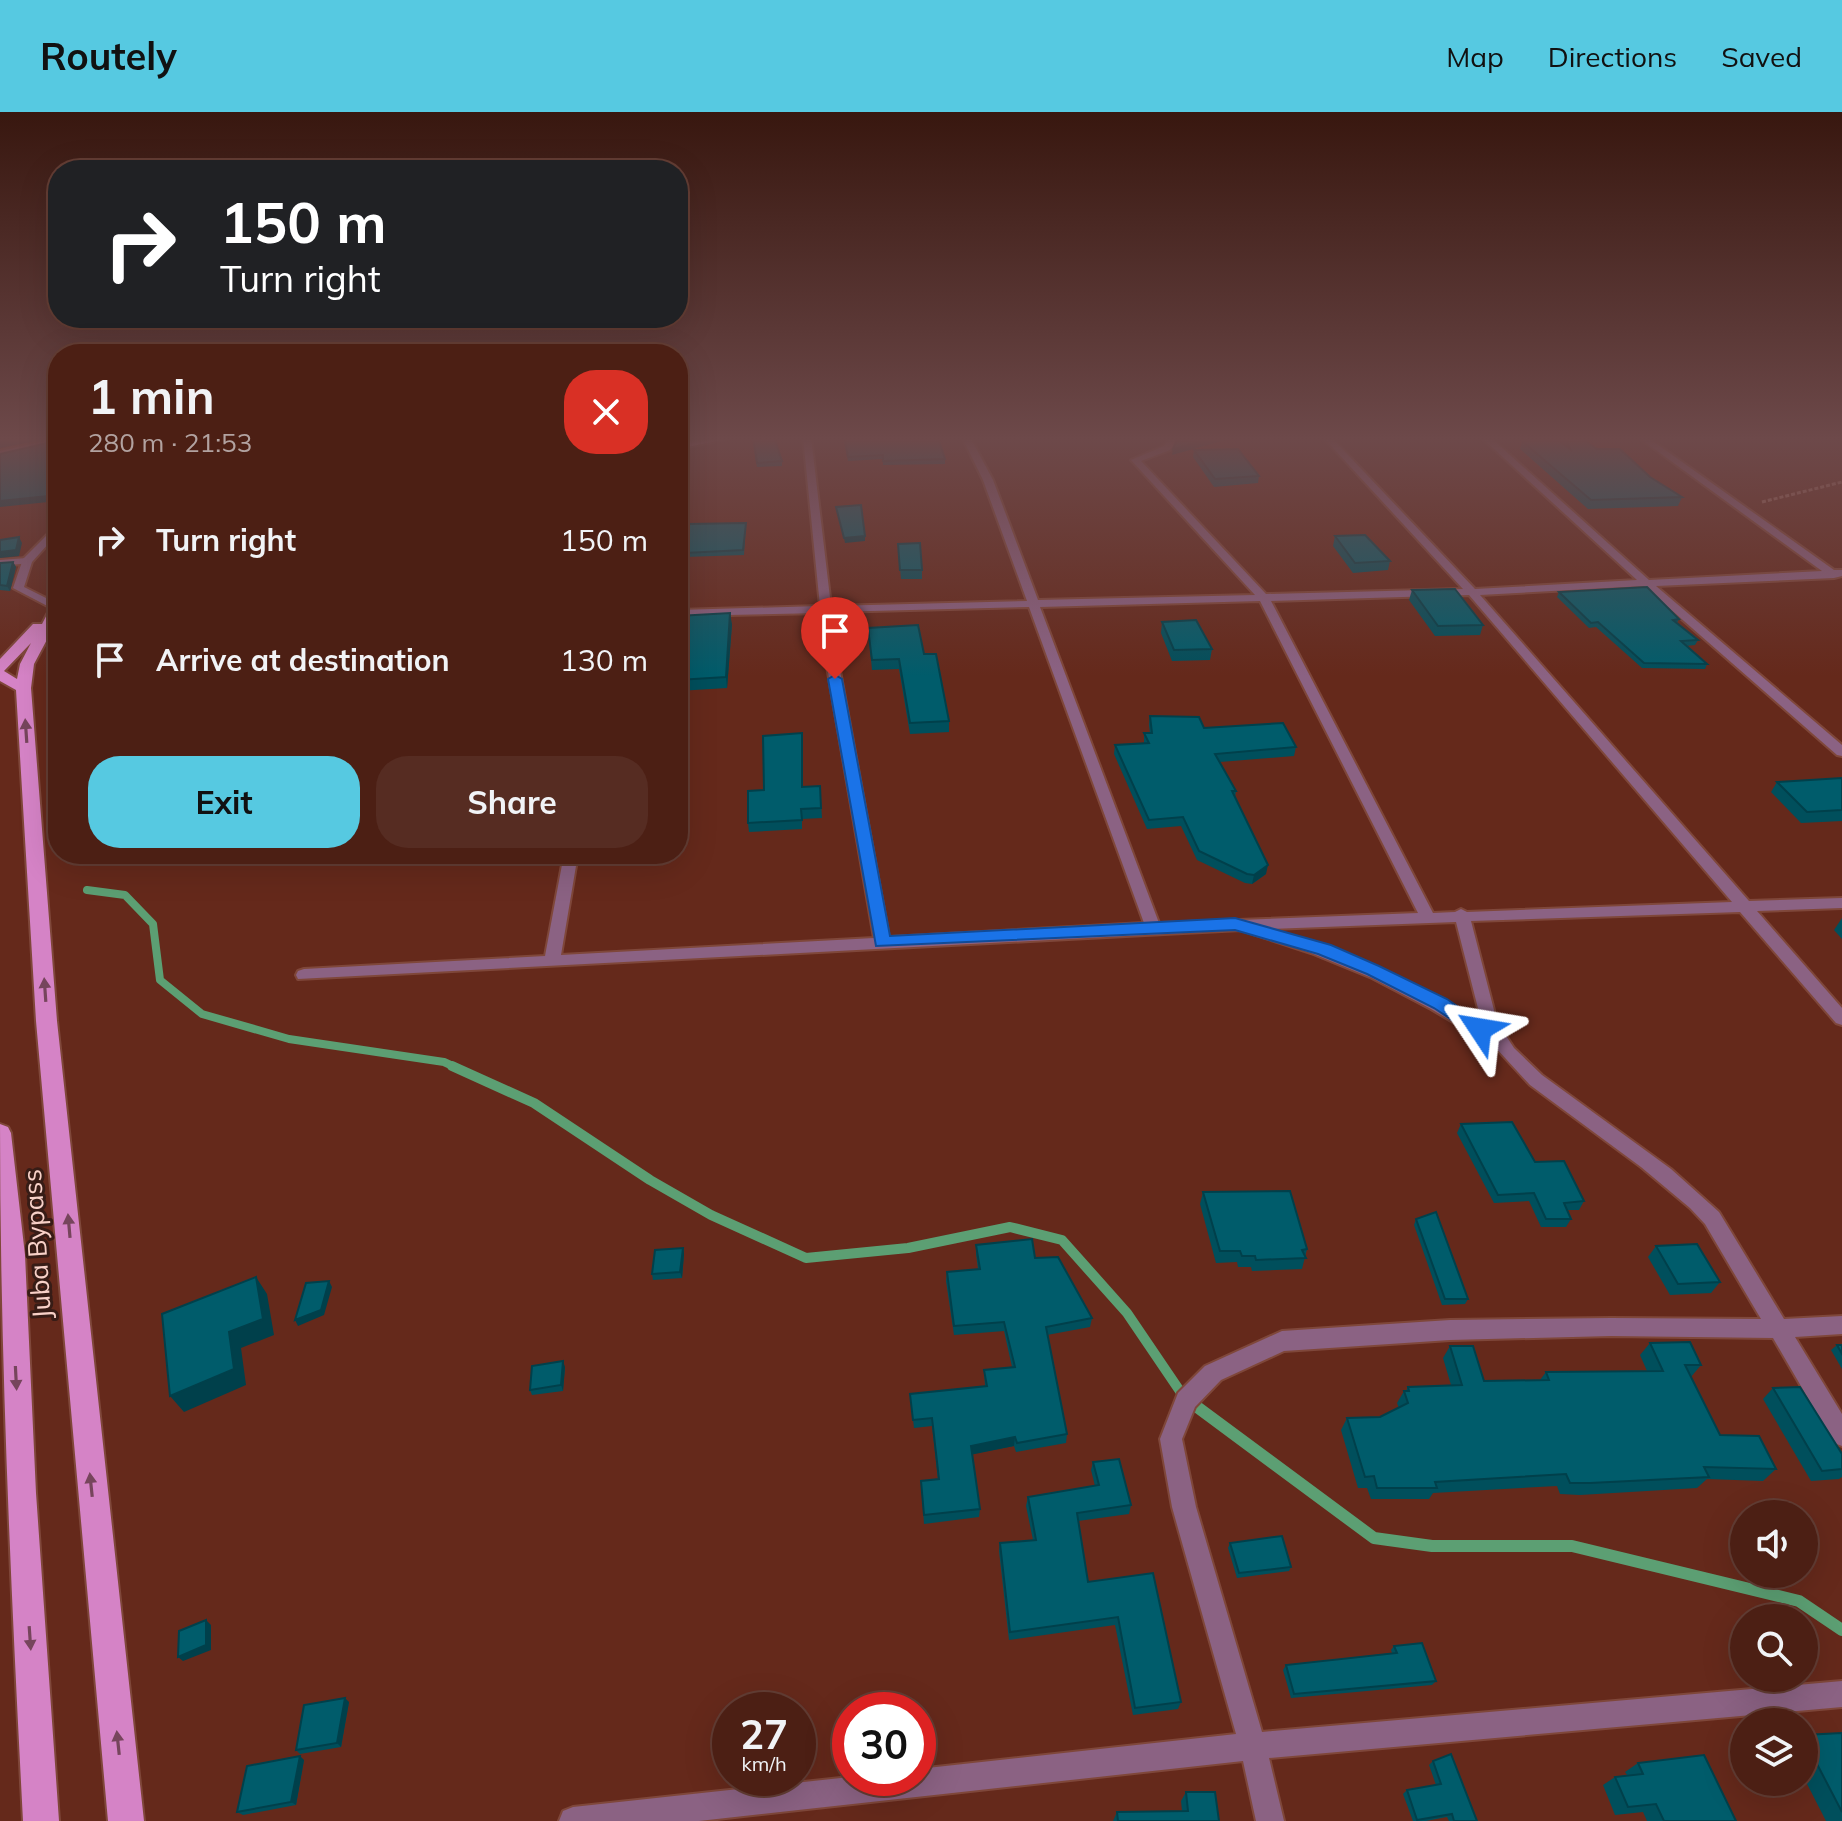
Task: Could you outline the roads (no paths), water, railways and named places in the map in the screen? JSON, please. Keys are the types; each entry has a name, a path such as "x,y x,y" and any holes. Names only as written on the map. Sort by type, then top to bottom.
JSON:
{"main road":[{"path":"0,668 48,617"},
{"path":"0,675 23,688 27,664 48,625"},
{"path":"0,654 30,636"},
{"name":"Juba Bypass","path":"23,688 51,1068 61,1141 74,1311 126,1821"},
{"name":"Juba Bypass","path":"0,1133 41,1821"}],"street":[{"path":"816,517 826,612 882,942"},
{"path":"1001,517 1153,928"},
{"path":"1188,517 1264,598 1426,915"},
{"path":"1402,517 1472,592 1842,1019"},
{"path":"1573,517 1842,752"},
{"path":"1753,517 1839,575"},
{"path":"48,538 27,561 18,588 48,603"},
{"path":"0,563 27,561"},
{"path":"688,613 826,612 1031,603 1472,592 1643,580 1839,575"},
{"path":"552,961 569,864"},
{"path":"304,975 1426,915 1842,903"},
{"path":"1461,914 1473,942 1482,1006 1500,1042"},
{"path":"1235,924 1324,949 1440,1003 1500,1042 1541,1085 1686,1190 1712,1218 1733,1248 1842,1435"},
{"path":"1270,1821 1253,1746 1184,1507 1171,1439 1186,1400 1213,1373 1282,1341 1538,1328 1779,1329 1842,1325"},
{"path":"573,1821 1253,1746 1842,1694"}],"waterway":[{"path":"87,890 125,895 153,924 160,980 202,1014 289,1039 444,1062 457,1068"},
{"path":"452,1066 534,1103 650,1180 711,1215 806,1258 908,1248 1010,1227 1062,1240 1127,1313 1186,1400"},
{"path":"1185,1398 1374,1538 1432,1546 1572,1546 1799,1601 1842,1630"}]}
